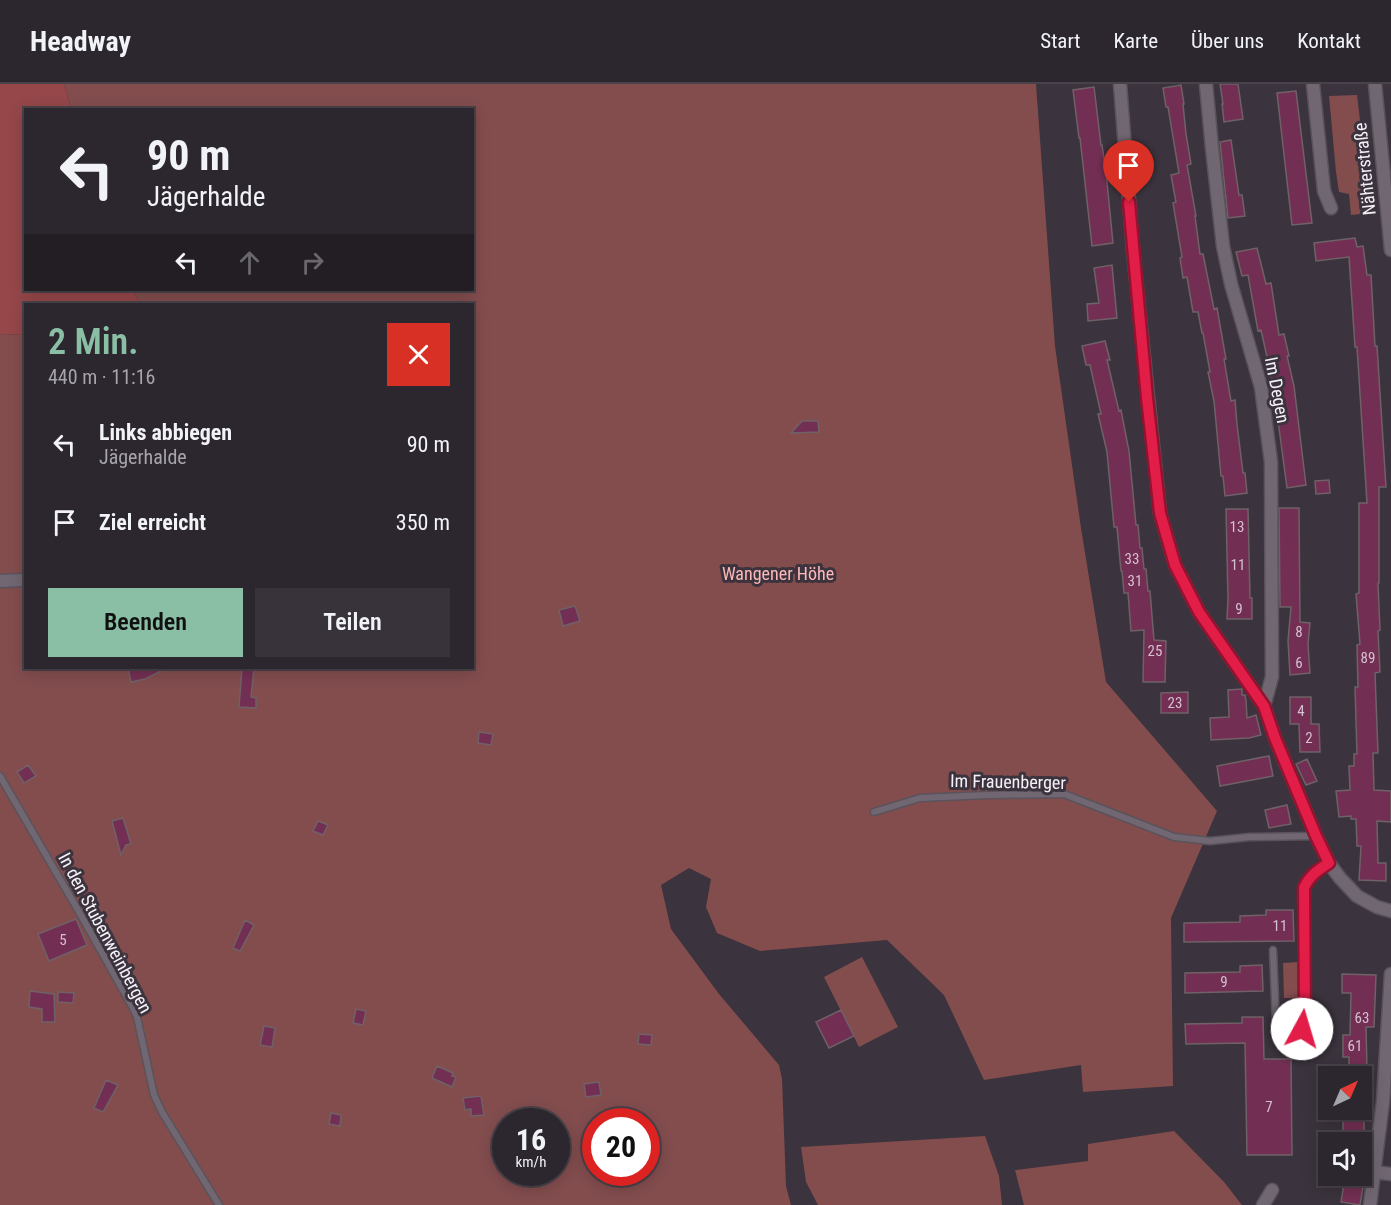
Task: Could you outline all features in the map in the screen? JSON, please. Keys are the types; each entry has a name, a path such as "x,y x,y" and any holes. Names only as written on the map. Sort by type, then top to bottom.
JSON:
{"street":[{"path":"1120,84 1133,250 1160,513 1175,565 1199,612 1264,706 1275,738 1329,863 1358,896 1377,907 1391,910"},
{"name":"Im Degen","path":"1206,84 1223,246 1231,284 1261,387 1271,462 1272,677 1264,706"},
{"name":"Nähterstraße","path":"1313,84 1324,191 1331,208"},
{"name":"Nähterstraße","path":"1375,84 1391,250"},
{"path":"0,581 24,580"},
{"path":"1370,1205 1388,1059 1391,974"},
{"path":"1374,1172 1391,1174"},
{"path":"1263,1205 1272,1190"}],"lane":[{"name":"In den Stubenweinbergen","path":"0,776 133,1008 154,1095 219,1205"},
{"name":"Im Frauenberger","path":"874,812 920,798 1064,794 1174,837 1210,841 1249,837 1316,836"},
{"path":"1274,950 1278,1034 1288,1038 1298,1036 1305,1013 1304,888 1307,880 1329,863"}],"green space":[{"name":"Wangener Höhe","path":"64,84 1036,84 1055,346 1106,682 1217,811 1171,918 1173,1086 1083,1092 1081,1065 984,1080 944,995 887,940 760,951 717,933 706,907 711,879 689,868 661,885 671,929 719,994 779,1065 782,1079 786,1186 791,1205 0,1205 0,334 24,335 24,669 474,669 474,303 140,303 134,291 474,291 474,108 71,108"},
{"path":"1357,95 1371,213 1351,215 1349,194 1339,192 1329,96"},
{"path":"862,957 898,1027 859,1047 824,977"},
{"path":"1299,962 1301,1016 1293,1027 1292,998 1284,998 1283,963"},
{"path":"1174,1131 1224,1182 1242,1205 1024,1205 1015,1170 1088,1161 1088,1144"},
{"path":"985,1136 999,1176 1002,1205 818,1205 806,1182 801,1147"}],"shaded area":[{"path":"0,84 64,84 71,108 24,108 24,291 134,291 140,303 24,303 24,335 0,334"}],"building":[{"path":"1220,84 1238,84 1243,119 1224,122"},
{"path":"1181,85 1191,164 1187,165 1200,254 1203,254 1214,309 1217,308 1231,401 1235,400 1243,473 1245,473 1247,493 1225,496 1214,401 1208,372 1210,372 1198,312 1193,312 1187,277 1183,278 1173,203 1176,202 1171,175 1179,173 1163,88"},
{"path":"1094,87 1113,243 1092,246 1073,90"},
{"path":"1296,91 1312,223 1292,225 1277,93"},
{"path":"1231,140 1239,195 1242,195 1245,216 1228,218 1220,142"},
{"path":"1355,238 1357,247 1363,246 1367,275 1371,275 1386,487 1379,487 1380,672 1375,673 1378,753 1373,753 1374,790 1391,791 1391,822 1377,821 1378,863 1386,863 1386,881 1359,880 1361,846 1357,846 1356,819 1351,819 1351,816 1339,817 1336,791 1350,790 1349,766 1354,766 1354,754 1357,754 1355,687 1358,687 1357,645 1360,644 1356,594 1359,593 1359,503 1367,503 1349,257 1316,261 1314,243"},
{"path":"1257,248 1266,284 1271,283 1279,335 1284,334 1289,356 1287,356 1294,386 1306,485 1287,488 1276,398 1261,330 1258,331 1248,275 1242,276 1236,252"},
{"path":"1112,265 1117,318 1088,321 1087,304 1099,303 1094,268"},
{"path":"1105,341 1110,360 1107,360 1119,411 1121,410 1129,451 1136,525 1138,525 1144,569 1146,569 1148,591 1150,591 1154,640 1166,641 1165,682 1143,682 1144,630 1131,631 1128,593 1124,593 1117,527 1114,527 1107,452 1098,414 1101,414 1090,365 1086,365 1082,346"},
{"path":"802,421 818,421 819,432 791,433"},
{"path":"1329,480 1330,493 1316,494 1315,481"},
{"path":"1279,508 1299,508 1300,622 1310,623 1308,644 1310,673 1290,675 1288,641 1291,607 1280,607"},
{"path":"1226,509 1248,509 1252,619 1227,619"},
{"path":"575,606 580,621 563,626 559,610"},
{"path":"128,669 165,669 145,679 131,682"},
{"path":"242,669 254,669 251,697 256,698 256,708 239,707"},
{"path":"1242,689 1242,695 1245,695 1246,700 1247,718 1256,715 1261,735 1211,740 1210,718 1229,717 1228,690"},
{"path":"1188,692 1188,713 1161,713 1161,693"},
{"path":"1290,697 1311,697 1311,724 1319,724 1320,752 1300,752 1299,724 1290,724"},
{"path":"479,732 493,734 491,745 478,743"},
{"path":"1269,756 1273,776 1220,786 1217,766"},
{"path":"1307,759 1317,781 1306,785 1296,764"},
{"path":"28,765 36,776 24,783 17,772"},
{"path":"1287,805 1291,824 1269,828 1265,810"},
{"path":"123,818 131,844 126,845 121,855 112,821"},
{"path":"318,821 328,825 323,835 313,831"},
{"path":"1266,910 1293,910 1294,941 1184,942 1184,923 1240,922 1240,916 1266,915"},
{"path":"76,919 87,945 49,961 38,934"},
{"path":"245,920 254,925 240,951 233,948"},
{"path":"1262,965 1263,991 1185,993 1185,973 1240,972 1240,966"},
{"path":"1342,974 1376,975 1374,1027 1366,1027 1367,1066 1349,1066 1349,1057 1343,1057 1343,1035 1350,1035 1351,993 1342,993"},
{"path":"30,991 54,994 55,1022 42,1022 42,1009 29,1007"},
{"path":"58,992 74,993 73,1003 58,1002"},
{"path":"356,1009 366,1011 363,1025 353,1023"},
{"path":"841,1010 854,1036 829,1048 816,1022"},
{"path":"1242,1017 1263,1017 1264,1059 1291,1059 1292,1155 1247,1155 1245,1043 1186,1044 1185,1024 1242,1023"},
{"path":"264,1026 275,1028 272,1047 260,1045"},
{"path":"639,1034 652,1035 651,1045 638,1044"},
{"path":"437,1066 453,1073 452,1076 456,1077 452,1087 432,1078"},
{"path":"106,1080 118,1085 103,1112 94,1108"},
{"path":"599,1082 601,1095 586,1097 584,1084"},
{"path":"481,1096 484,1115 471,1116 471,1109 465,1110 463,1098"},
{"path":"331,1113 341,1115 340,1126 329,1124"},
{"path":"1343,1120 1364,1120 1364,1132 1343,1132"},
{"path":"1344,1186 1363,1186 1360,1205 1341,1202"}],"route":[{"path":"1129,202 1160,513 1175,565 1199,612 1264,706 1275,738 1329,863 1307,880 1304,888 1305,1013 1302,1029"}]}
